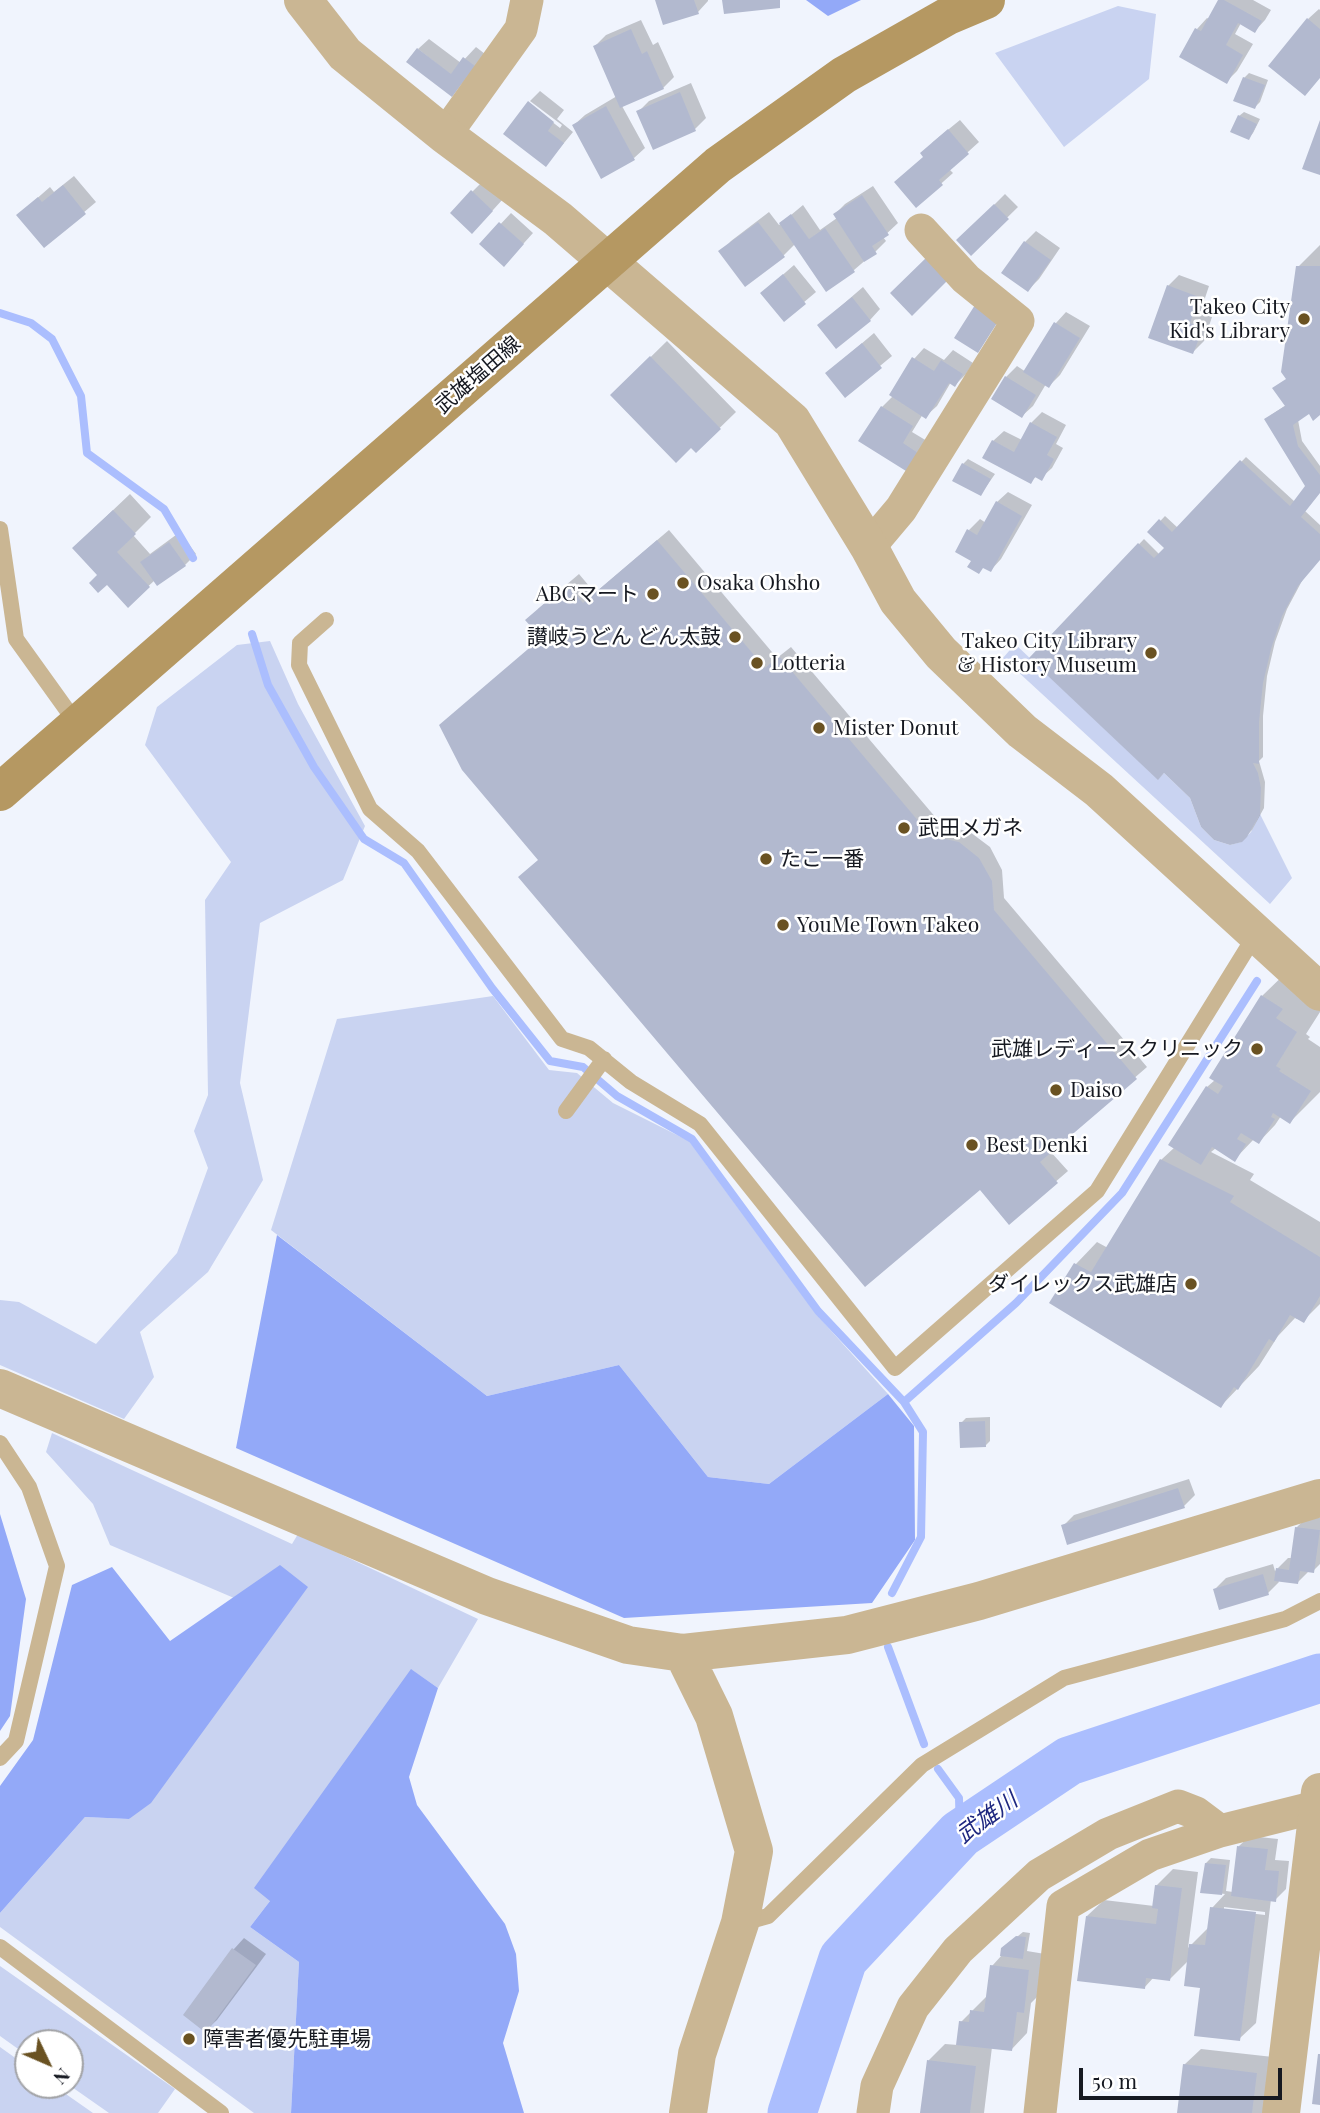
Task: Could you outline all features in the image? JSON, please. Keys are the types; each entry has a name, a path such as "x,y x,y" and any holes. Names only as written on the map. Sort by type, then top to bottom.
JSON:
{"main road":[{"name":"武雄塩田線","path":"0,792 718,165 844,75 948,16 986,0"}],"street":[{"path":"303,0 345,54 444,135 558,219 792,421 870,547 898,601 941,653 1022,731 1099,790 1256,934 1315,978"},
{"path":"444,135 521,29 527,0"},
{"path":"870,547 901,509 1018,321 966,279 921,230"},
{"path":"0,1388 487,1596 628,1645 683,1653 847,1635 979,1601 1320,1498"},
{"path":"683,1653 714,1716 754,1851 740,1923 697,2054 688,2113"},
{"path":"1040,2113 1063,1906 1150,1855 1319,1802 1281,2113"},
{"path":"873,2113 877,2086 913,2007 958,1950 1039,1875 1108,1834 1178,1806 1196,1813 1220,1831"}],"lane":[{"path":"0,529 16,639 77,724"},
{"path":"326,620 300,643 299,665 370,809 418,851 562,1039 589,1048 631,1082 700,1125 895,1368 1097,1191 1256,934"},
{"path":"566,1111 604,1059"},
{"path":"0,1443 29,1487 57,1566 16,1741 0,1758"},
{"path":"740,1923 768,1916 922,1765 1064,1678 1284,1619 1320,1601"},
{"path":"0,1947 221,2113"}],"shaded area":[{"path":"806,0 861,0 828,16"},
{"path":"1118,6 1156,14 1149,79 1064,147 995,53"},
{"path":"270,641 298,704 365,826 343,880 260,923 240,1083 263,1180 208,1272 140,1332 154,1377 124,1419 0,1365 0,1300 19,1302 96,1344 177,1253 208,1168 194,1131 208,1095 205,900 231,862 145,745 157,707 237,645"},
{"path":"1015,644 1158,779 1164,773 1190,798 1201,827 1214,840 1230,845 1241,842 1251,832 1260,814 1292,878 1270,904 1003,658"},
{"path":"493,996 549,1070 577,1073 613,1103 689,1141 816,1314 888,1394 769,1484 708,1477 619,1365 487,1396 271,1230 337,1019"},
{"path":"277,1235 487,1396 619,1365 708,1477 769,1484 888,1394 914,1426 915,1540 872,1603 624,1618 236,1448"},
{"path":"52,1433 292,1544 298,1534 478,1619 438,1688 412,1670 270,1901 250,1927 299,1962 291,2113 254,2113 0,1927 0,1913 85,1817 129,1819 280,1566 234,1598 110,1545 93,1504 46,1452"},
{"path":"0,1514 26,1599 10,1716 0,1731"},
{"path":"280,1565 308,1587 151,1803 129,1819 85,1817 0,1913 0,1786 33,1740 72,1585 112,1567 170,1641"},
{"path":"411,1669 438,1688 409,1777 417,1805 505,1924 516,1954 519,1991 503,2043 524,2113 291,2113 299,1962 250,1927 270,1901 254,1888"},
{"path":"0,1966 175,2089 158,2113 109,2113 84,2096 84,2029 14,2029 14,2046 0,2036"},
{"path":"0,2047 14,2057 14,2099 73,2099 93,2113 0,2113"}],"building":[{"path":"655,0 694,0 699,14 663,25"},
{"path":"722,0 780,0 780,8 724,14"},
{"path":"1218,0 1224,0 1262,21 1255,33 1238,23 1226,45 1243,55 1227,84 1179,57 1195,28 1201,31"},
{"path":"1307,18 1320,29 1320,78 1305,96 1268,66"},
{"path":"631,29 642,54 647,51 664,89 620,108 593,46"},
{"path":"417,48 451,74 463,57 475,66 452,97 406,62"},
{"path":"1243,77 1265,85 1255,109 1233,101"},
{"path":"680,92 696,131 653,150 636,111"},
{"path":"528,101 554,122 548,131 564,143 546,167 503,134"},
{"path":"606,106 635,160 601,179 572,125"},
{"path":"1238,115 1257,124 1249,140 1230,132"},
{"path":"1320,120 1320,175 1302,169"},
{"path":"948,129 969,154 939,180 943,185 916,208 894,182 923,157 920,153"},
{"path":"63,185 86,214 44,248 16,215 38,197 42,202"},
{"path":"471,190 493,211 472,234 450,213"},
{"path":"862,195 889,235 872,246 877,254 864,262 833,214"},
{"path":"994,204 1009,219 971,256 956,240"},
{"path":"791,214 809,239 825,228 855,272 826,292 779,223"},
{"path":"499,222 524,244 504,267 479,244"},
{"path":"758,222 785,257 745,287 718,251"},
{"path":"1024,241 1051,260 1028,292 1001,273"},
{"path":"929,255 951,277 912,316 890,293"},
{"name":"Takeo City Library & History Museum","path":"1296,266 1320,266 1320,415 1313,421 1309,414 1293,425 1298,446 1320,475 1320,493 1301,517 1320,534 1320,560 1298,586 1282,616 1271,649 1263,683 1259,764 1253,763 1261,788 1260,814 1247,837 1242,842 1230,845 1214,840 1201,827 1190,798 1164,773 1158,780 1029,658 1138,543 1154,558 1164,548 1147,532 1159,519 1172,532 1240,460 1290,506 1305,486 1264,419 1285,406 1272,388 1286,379 1281,372"},
{"path":"783,274 806,304 784,322 760,293"},
{"path":"1167,285 1199,297 1190,323 1203,328 1193,354 1148,338"},
{"path":"852,297 871,321 836,349 817,325"},
{"path":"975,305 999,320 978,353 954,338"},
{"path":"1054,322 1080,338 1049,388 1023,372"},
{"path":"862,343 882,368 845,398 825,373"},
{"path":"650,356 721,429 696,453 691,448 676,463 610,395"},
{"path":"912,357 934,371 941,360 963,374 955,387 949,383 926,419 889,395"},
{"path":"1005,376 1036,395 1022,418 991,399"},
{"path":"881,406 913,426 903,443 918,453 906,471 858,441"},
{"path":"1030,422 1057,437 1047,455 1054,459 1042,481 1035,477 1031,484 982,458 992,440 1014,452"},
{"path":"962,463 991,479 981,496 952,481"},
{"path":"996,501 1022,516 991,572 983,568 979,574 967,567 971,561 955,552 967,529 977,535"},
{"path":"113,510 136,534 117,552 150,587 128,608 107,585 98,593 89,583 97,575 72,548"},
{"name":"YouMe Town Takeo","path":"657,540 765,668 779,656 931,836 959,842 979,858 992,881 994,910 1137,1079 1040,1162 1058,1183 1009,1225 980,1190 865,1287 518,877 538,860 462,770 439,725 541,638 525,620 567,584 583,603"},
{"path":"169,542 186,566 157,586 140,562"},
{"path":"1261,995 1283,1009 1276,1018 1297,1032 1276,1066 1281,1069 1279,1071 1311,1091 1290,1124 1273,1113 1271,1117 1275,1119 1259,1144 1241,1133 1237,1139 1246,1144 1235,1162 1212,1147 1201,1165 1168,1145 1206,1086 1218,1094 1223,1086 1209,1078"},
{"name":"ダイレックス武雄店","path":"1160,1159 1234,1196 1230,1202 1320,1257 1320,1296 1304,1323 1290,1315 1274,1342 1269,1339 1238,1390 1234,1387 1221,1408 1049,1303 1074,1263 1091,1272"},
{"path":"985,1421 986,1447 960,1448 959,1422"},
{"path":"1178,1488 1185,1508 1067,1545 1061,1525"},
{"path":"1295,1527 1320,1530 1314,1573 1300,1571 1298,1584 1274,1581 1276,1568 1289,1570"},
{"path":"1263,1574 1269,1595 1219,1610 1213,1589"},
{"path":"1237,1846 1268,1849 1265,1870 1279,1871 1276,1902 1231,1896"},
{"path":"1205,1863 1226,1865 1222,1895 1200,1893"},
{"path":"1155,1885 1182,1888 1170,1981 1146,1978 1145,1989 1077,1981 1086,1916 1156,1924 1158,1909 1152,1908"},
{"path":"1210,1907 1256,1912 1240,2041 1194,2036 1200,1988 1184,1986 1189,1944 1205,1945"},
{"path":"1016,1936 1026,1937 1023,1959 1000,1956 1001,1948"},
{"path":"232,1948 256,1965 206,2033 183,2015"},
{"path":"990,1965 1029,1970 1024,2013 1017,2012 1012,2051 956,2045 959,2021 969,2022 970,2010 984,2012"},
{"path":"1320,2054 1320,2105 1312,2104"},
{"path":"927,2060 976,2066 970,2113 920,2113"},
{"path":"1183,2064 1257,2073 1252,2113 1177,2113"}],"waterway":[{"path":"0,313 31,323 52,339 81,396 87,453 164,509 193,558"},
{"path":"252,634 268,685 314,767 364,839 404,863 492,988 550,1061 583,1067 617,1096 692,1139 818,1311 904,1402 923,1432 921,1537 892,1593"},
{"path":"904,1402 1016,1303 1122,1193 1257,981"},
{"path":"888,1647 924,1744"},
{"name":"武雄川","path":"792,2113 843,1959 960,1834 1069,1761 1320,1678"},
{"path":"938,1769 959,1798 960,1834"}],"place":[{"name":"Takeo City Kid's Library","path":"1304,319"},
{"name":"Osaka Ohsho","path":"683,583"},
{"name":"ABCマート","path":"653,594"},
{"name":"讃岐うどん どん太鼓","path":"735,637"},
{"name":"Takeo City Library & History Museum","path":"1151,653"},
{"name":"Lotteria","path":"757,663"},
{"name":"Mister Donut","path":"819,728"},
{"name":"武田メガネ","path":"904,828"},
{"name":"たこ一番","path":"766,859"},
{"name":"YouMe Town Takeo","path":"783,925"},
{"name":"武雄レディースクリニック","path":"1257,1049"},
{"name":"Daiso","path":"1056,1090"},
{"name":"Best Denki","path":"972,1145"},
{"name":"ダイレックス武雄店","path":"1191,1284"},
{"name":"障害者優先駐車場","path":"189,2039"}]}
